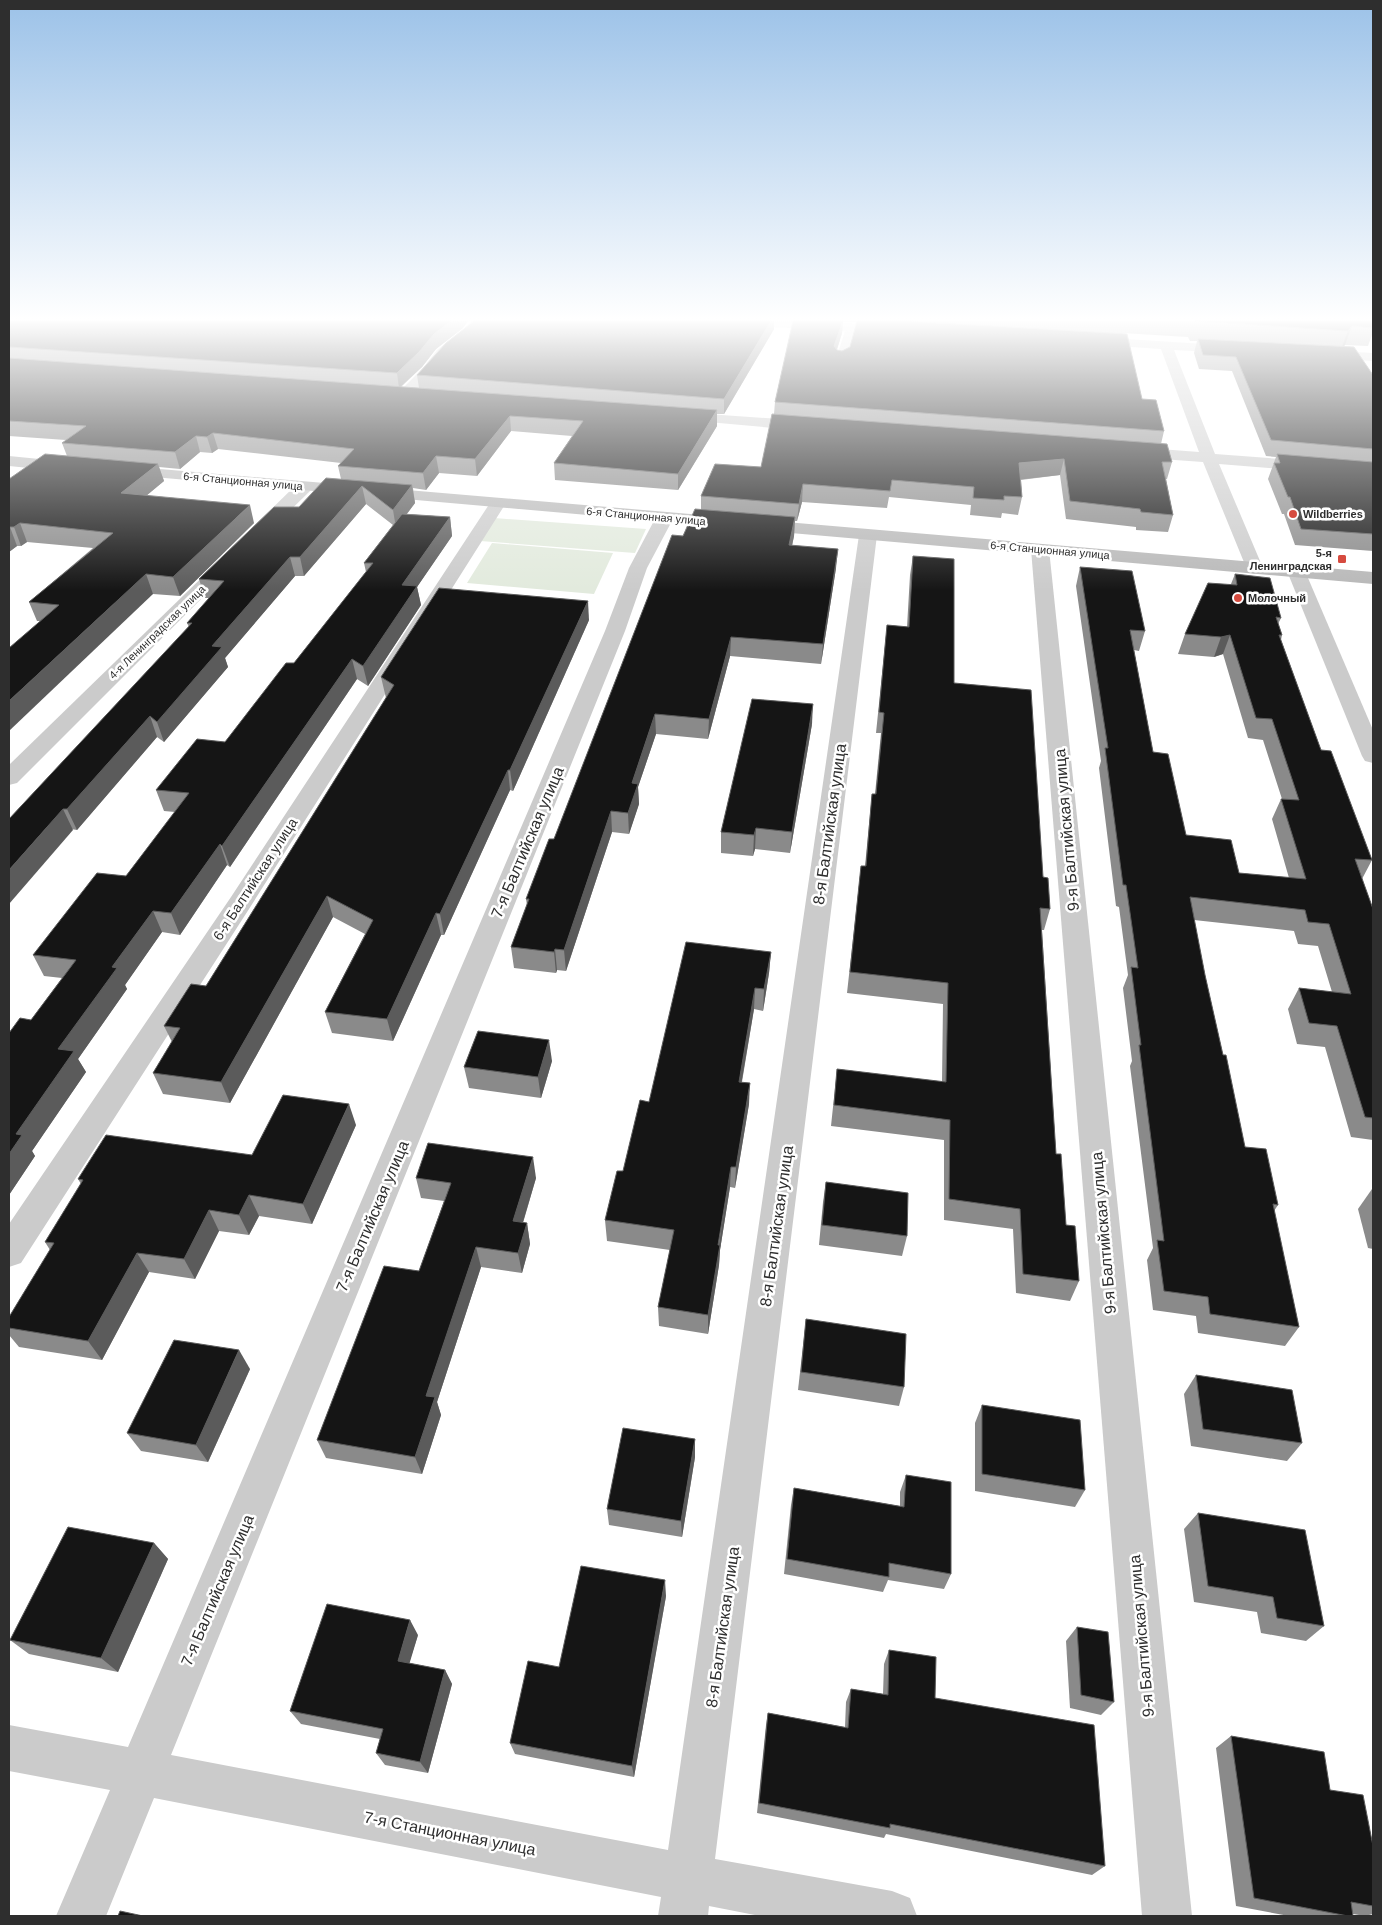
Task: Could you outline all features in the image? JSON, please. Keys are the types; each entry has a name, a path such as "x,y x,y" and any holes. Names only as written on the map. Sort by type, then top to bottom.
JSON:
{"main road":[{"path":"9,461 86,468"},
{"name":"6-я Станционная улица","path":"106,470 1373,578"}],"street":[{"path":"1191,411 1254,568"},
{"path":"662,415 821,427"},
{"path":"1120,451 1373,471"},
{"path":"28,478 47,465"},
{"name":"4-я Ленинградская улица","path":"9,778 304,486"},
{"name":"6-я Балтийская улица","path":"9,1252 240,903 498,503"},
{"name":"7-я Балтийская улица","path":"81,1916 611,641 638,568 665,517"},
{"name":"8-я Балтийская улица","path":"686,1898 868,535"},
{"name":"9-я Балтийская улица","path":"1040,549 1167,1916"},
{"path":"1296,571 1373,756"},
{"name":"7-я Станционная улица","path":"9,1748 141,1772 686,1898 892,1916"}],"shaded area":[{"path":"494,518 646,529 635,553 480,541"},
{"path":"492,543 613,553 594,594 467,583"}],"building":[{"path":"9,411 716,411 678,474 554,463 583,421 510,416 475,459 436,456 423,473 338,466 354,449 213,433 207,437 196,436 175,452 62,443 86,426 9,421"},
{"path":"893,411 1159,411 1164,431"},
{"path":"1259,411 1373,411 1373,449 1271,440"},
{"path":"772,414 1167,444 1172,462 1162,462 1173,515 1141,512 1140,509 1070,501 1064,459 1019,463 1022,497 1004,496 1004,500 973,498 974,487 892,480 890,491 803,484 799,504 701,496 715,464 761,467"},
{"path":"45,454 158,464 121,493 250,505 173,577 146,574 9,701 9,648 59,605 29,602 113,533 20,523 9,528 9,479"},
{"path":"1277,454 1373,462 1373,534 1301,529 1290,497 1288,497 1274,463 1280,463"},
{"path":"326,478 412,485 393,510 362,486 300,557 290,557 212,646 222,647 157,722 150,716 67,809 63,809 9,870 9,819 192,623 187,623 224,581 199,579 274,507 299,507"},
{"path":"695,509 795,517 789,545 838,549 823,644 731,637 709,719 655,714 632,783 638,784 628,813 611,811 564,950 555,949 554,952 511,947 529,899 526,899 549,839 554,839 672,535 683,536"},
{"path":"402,514 450,517 402,585 417,586 363,666 352,659 222,846 220,844 171,913 153,911 112,967 117,968 58,1049 74,1051 16,1134 22,1135 9,1154 9,1033 20,1018 31,1020 76,960 33,955 97,873 126,876 189,793 156,790 197,739 225,742 286,663 294,663 373,563 364,563"},
{"path":"913,556 954,559 954,683 1031,690 1043,877 1048,878 1050,909 1040,908 1056,1154 1061,1154 1066,1225 1075,1226 1079,1281 1023,1274 1020,1209 949,1199 950,1120 834,1105 837,1069 946,1082 948,983 850,972 861,866 866,866 872,794 876,794 884,713 879,712 887,625 909,627"},
{"path":"1080,567 1132,571 1145,631 1130,630 1153,752 1168,754 1186,835 1231,840 1239,873 1306,879 1281,799 1299,800 1272,719 1256,718 1230,635 1221,637 1185,634 1208,583 1237,585 1235,574 1270,578 1281,618 1276,617 1282,635 1279,635 1321,750 1331,751 1372,860 1355,859 1373,909 1373,1118 1365,1117 1337,1026 1309,1023 1299,988 1351,994 1329,924 1308,922 1305,910 1190,897 1205,975 1223,1055 1226,1055 1245,1147 1266,1149 1278,1205 1273,1204 1299,1327 1210,1314 1208,1297 1164,1291 1157,1240 1164,1241 1131,967 1138,968 1126,885 1123,885 1105,748 1108,748"},
{"path":"439,588 588,601 510,770 508,770 440,914 436,913 387,1019 325,1012 373,920 327,896 221,1082 153,1073 180,1028 164,1026 191,984 206,986 394,685 381,677"},
{"path":"752,699 813,704 792,832 756,828 754,835 721,832"},
{"path":"686,942 771,952 764,989 755,988 739,1082 750,1083 736,1167 731,1167 708,1315 658,1307 674,1230 605,1220 617,1171 623,1171 640,1100 649,1102"},
{"path":"478,1031 549,1040 538,1077 464,1067"},
{"path":"283,1095 349,1104 303,1204 249,1195 239,1215 209,1210 184,1259 137,1253 88,1341 9,1328 9,1317 54,1243 45,1242 83,1180 78,1179 106,1135 252,1155"},
{"path":"428,1143 533,1157 513,1221 527,1223 518,1253 476,1247 426,1396 435,1397 415,1457 317,1440 384,1266 419,1271 451,1183 416,1178"},
{"path":"826,1182 908,1193 907,1236 822,1225"},
{"path":"806,1319 906,1334 904,1387 801,1372"},
{"path":"174,1340 239,1350 196,1445 127,1433"},
{"path":"1196,1375 1292,1390 1302,1443 1203,1429"},
{"path":"982,1405 1080,1420 1085,1490 982,1474"},
{"path":"623,1428 695,1439 681,1521 607,1509"},
{"path":"906,1475 951,1482 951,1574 889,1563 889,1577 787,1559 794,1488 904,1507"},
{"path":"1198,1513 1305,1530 1324,1626 1277,1618 1273,1597 1208,1586"},
{"path":"68,1527 154,1543 101,1658 10,1640"},
{"path":"581,1566 665,1580 632,1766 510,1743 528,1661 559,1667"},
{"path":"327,1604 410,1620 398,1661 445,1670 420,1762 376,1753 383,1729 290,1711"},
{"path":"1077,1627 1108,1632 1114,1702 1081,1695"},
{"path":"889,1650 936,1657 935,1698 1094,1725 1105,1866 890,1824 890,1828 759,1803 768,1713 848,1728 851,1689 888,1695"},
{"path":"1231,1736 1324,1752 1330,1790 1363,1795 1373,1846 1373,1906 1351,1902 1353,1916 1348,1916 1254,1898"},
{"path":"120,1911 143,1916 118,1916"}],"place":[{"name":"Wildberries","path":"1293,514"},
{"name":"5-я Ленинградская","path":"1342,559"},
{"name":"Молочный","path":"1238,598"}]}
